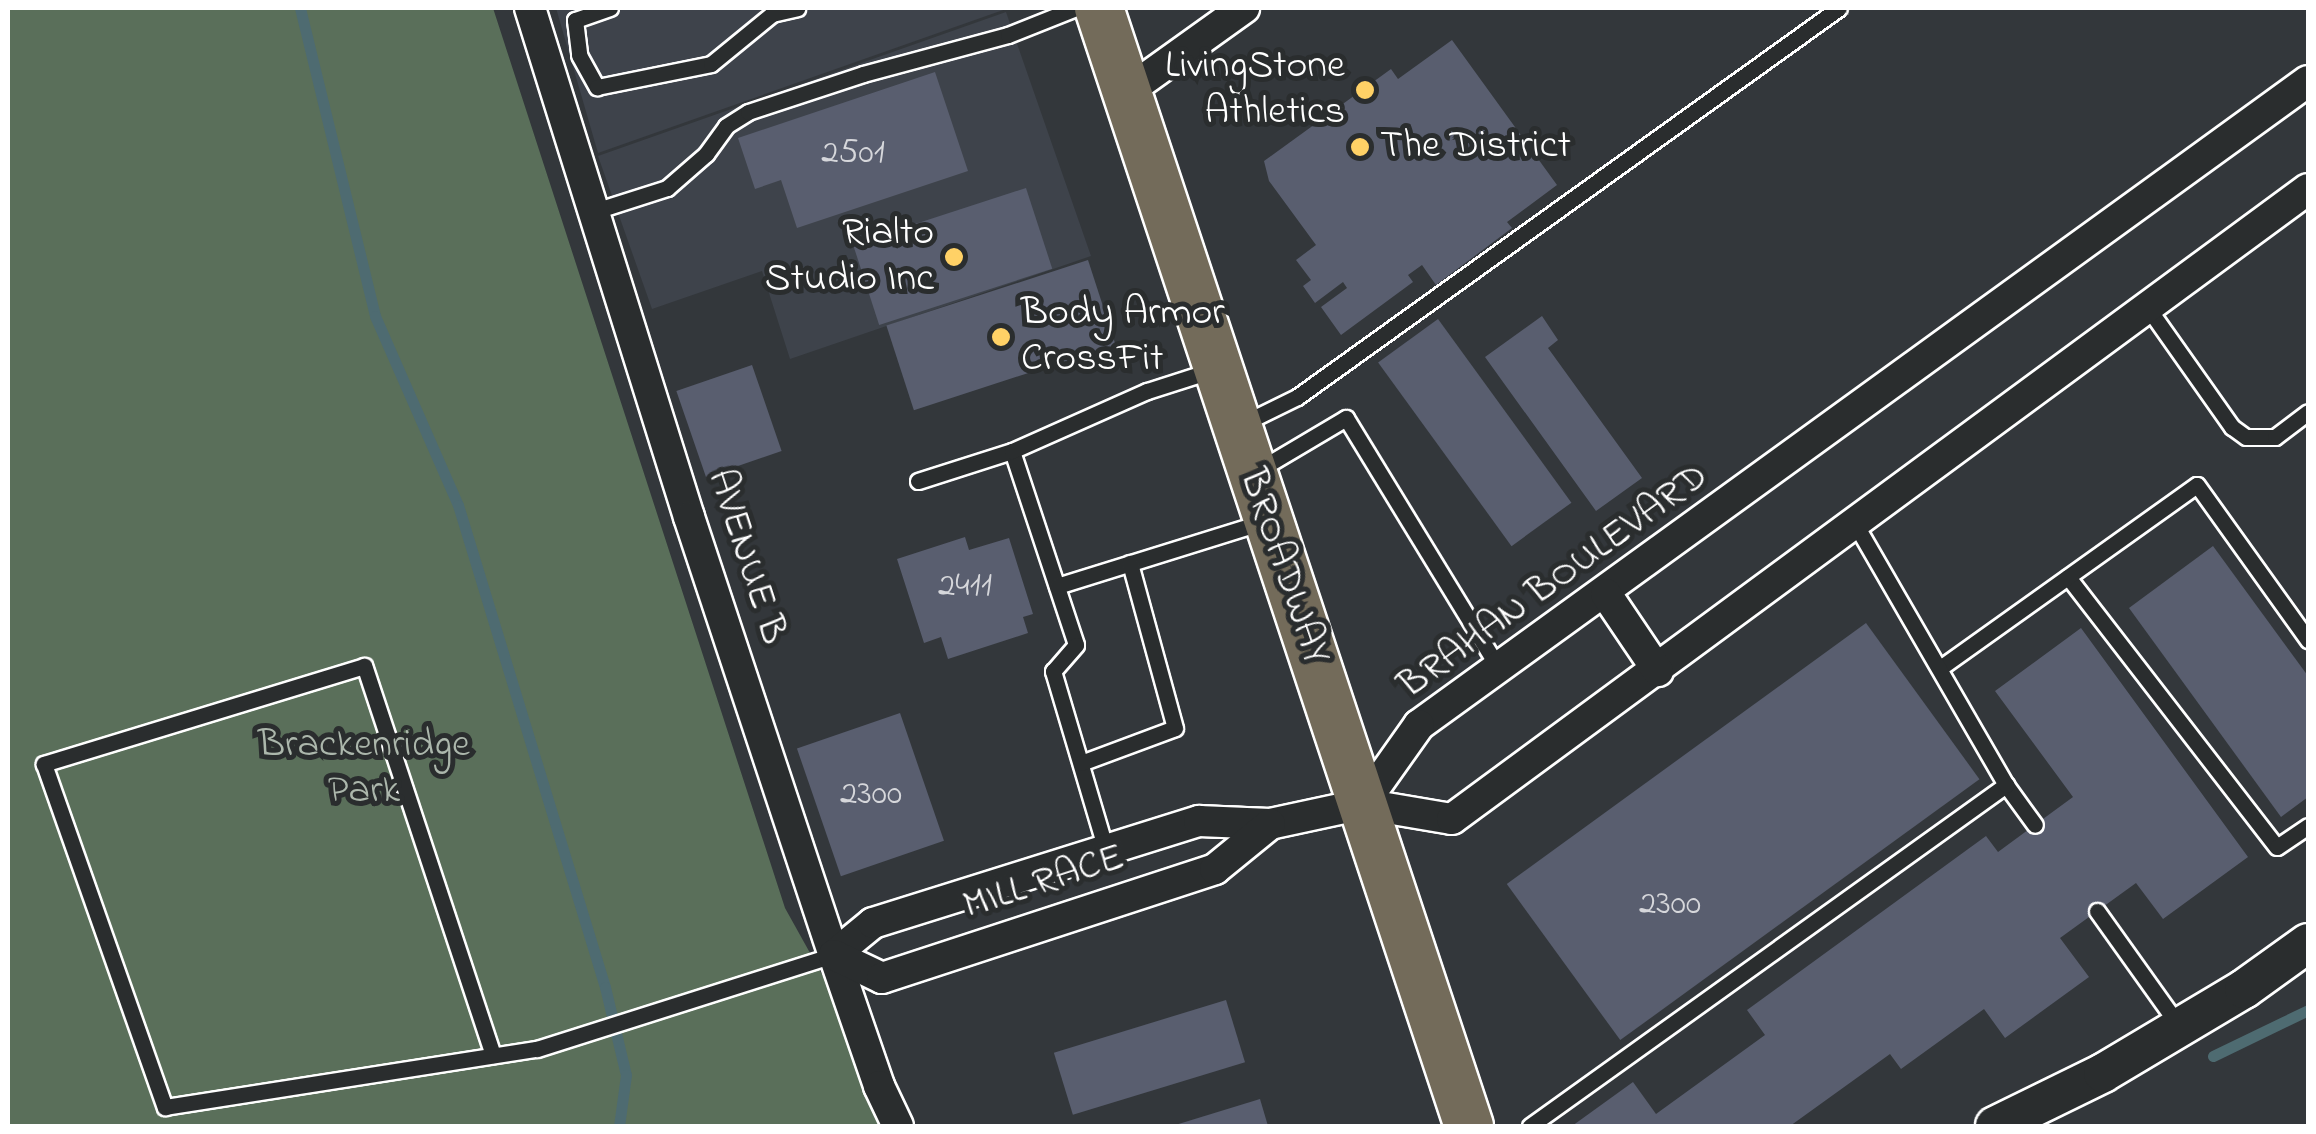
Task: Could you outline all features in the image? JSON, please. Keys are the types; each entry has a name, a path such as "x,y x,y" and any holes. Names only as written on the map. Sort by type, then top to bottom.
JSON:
{"main road":[{"name":"BROADWAY","path":"1099,8 1469,1126"}],"street":[{"name":"AVENUE B","path":"530,8 834,954 879,1086 898,1126"},
{"path":"1128,91 1244,8"},
{"name":"BRAHAN BOULEVARD","path":"1362,804 1419,725 1606,594 2308,81"},
{"path":"1362,804 1452,820 2308,189"},
{"path":"1606,594 1658,671"},
{"name":"MILL RACE","path":"1270,824 1214,869 882,978 834,954 873,923 1198,821 1270,824 1362,804"},
{"path":"1995,1126 2103,1073 2244,989 2308,943"}],"lane":[{"path":"610,8 575,20 578,55 596,87 711,64 768,11 797,8"},
{"path":"595,211 667,188 706,154 726,126 748,112 862,74 1008,35 1076,8"},
{"path":"1236,427 1297,397 1839,8"},
{"path":"549,66 578,55"},
{"path":"2148,308 2232,427 2246,437 2275,437 2308,412"},
{"path":"918,481 1012,451 1147,391 1218,369"},
{"path":"1252,474 1346,418 1499,669"},
{"path":"1012,451 1076,645 1053,670 1106,850"},
{"path":"1940,668 2197,485 2308,640"},
{"path":"1057,586 1268,520"},
{"path":"1856,525 2006,786 2035,825"},
{"path":"1080,763 1175,728 1130,564"},
{"path":"2068,577 2277,847 2308,826"},
{"name":"MILL RACE","path":"493,1055 364,666 44,764 165,1106 537,1049 834,954"},
{"path":"1530,1126 2006,786"},
{"path":"2097,911 2180,1027"}],"shaded area":[{"path":"556,8 1005,8 1006,9 598,153"},
{"path":"1006,12 1091,256 790,359 762,271 652,309 598,156"}],"green space":[{"name":"Brackenridge Park","path":"8,8 493,8 785,908 874,1068 894,1126 8,1126"}],"building":[{"path":"1452,40 1557,185 1507,222 1512,228 1436,285 1422,265 1408,275 1413,282 1341,335 1321,307 1347,288 1343,282 1315,303 1303,286 1311,280 1296,260 1316,245 1269,181 1264,161 1391,69 1398,79"},
{"path":"935,72 968,171 797,228 781,180 755,189 738,138"},
{"name":"Rialto Studio Inc","path":"1026,188 1052,269 879,325 853,244"},
{"name":"Body Armor CrossFit","path":"1088,260 1116,345 914,410 886,326"},
{"path":"1542,316 1558,340 1548,348 1642,478 1596,511 1485,357"},
{"path":"1438,319 1571,503 1512,546 1378,362"},
{"path":"752,365 782,451 706,477 676,391"},
{"path":"965,537 969,550 1009,538 1033,614 1023,617 1028,633 948,659 941,637 924,643 897,559"},
{"path":"2213,546 2308,676 2308,797 2281,817 2129,608"},
{"path":"1866,623 1979,779 1620,1040 1507,884"},
{"path":"2081,628 2248,857 2163,919 2136,883 2060,938 2089,977 2005,1038 1984,1009 1901,1069 1890,1054 1790,1126 1572,1126 1633,1082 1656,1114 1765,1035 1747,1010 1986,836 1998,852 2073,797 1995,691"},
{"path":"900,713 944,841 841,876 797,748"},
{"path":"1226,1000 1245,1062 1073,1115 1054,1053"},
{"path":"1260,1099 1268,1126 1172,1126"}],"waterway":[{"path":"300,8 375,316 458,505 605,987 626,1075 619,1126"},
{"path":"2213,1056 2308,1010"}],"place":[{"name":"LivingStone Athletics","path":"1365,90"},
{"name":"The District","path":"1360,147"},
{"name":"Rialto Studio Inc","path":"954,257"},
{"name":"Body Armor CrossFit","path":"1001,337"}]}
